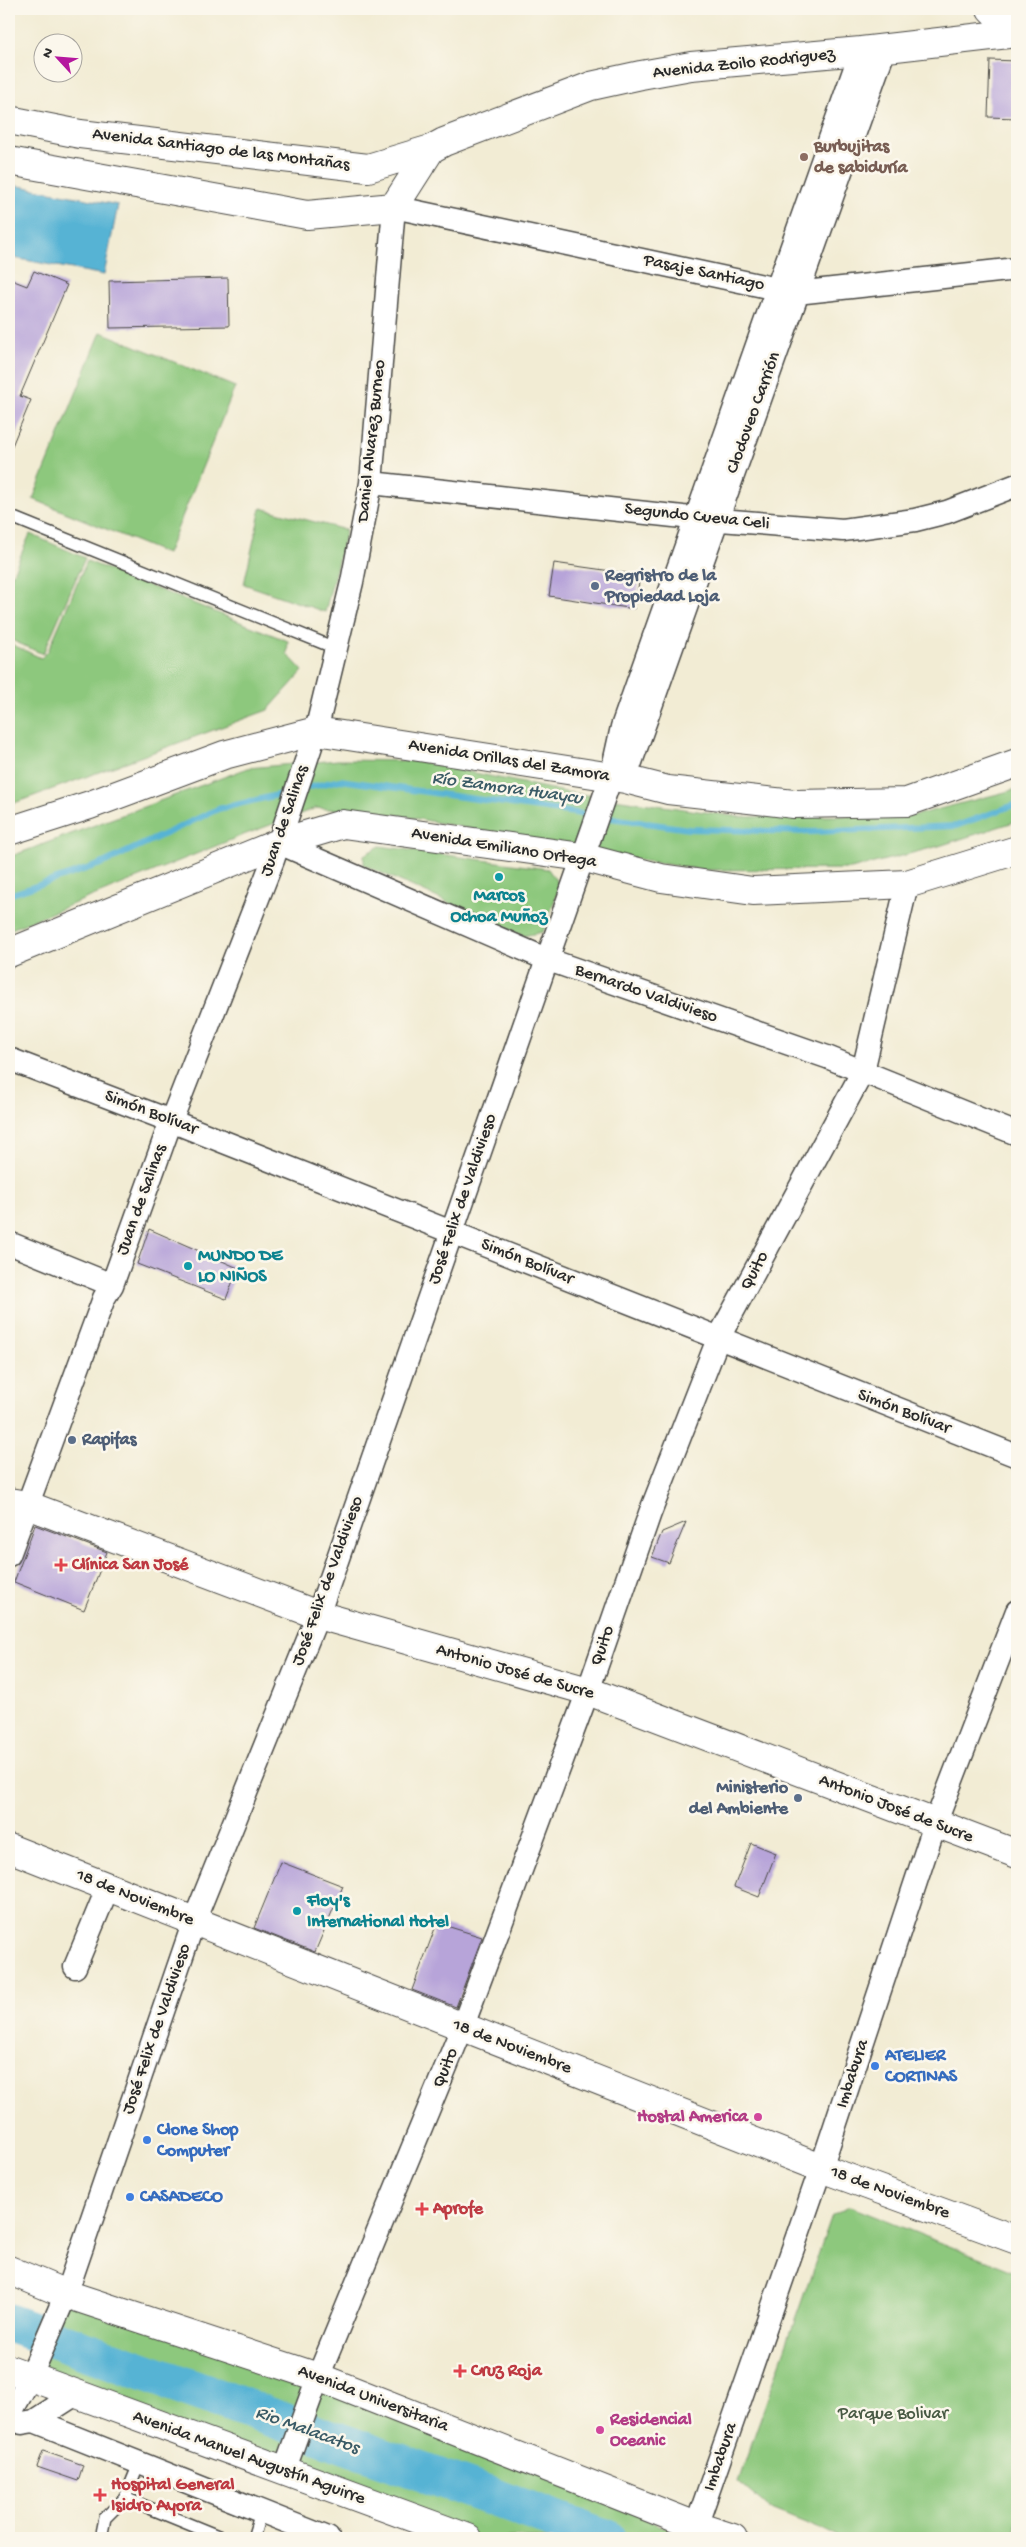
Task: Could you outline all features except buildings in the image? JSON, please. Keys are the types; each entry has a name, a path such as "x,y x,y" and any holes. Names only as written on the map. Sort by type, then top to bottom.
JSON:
{"main road":[{"path":"991,9 1017,28"},
{"name":"Avenida Zoilo Rodriguez","path":"431,149 444,142 591,86 691,66 873,50 1017,33"},
{"name":"Avenida Santiago de las Montañas","path":"9,120 80,134 368,168 431,149"},
{"path":"9,162 307,216 394,207 431,149"},
{"name":"Avenida Orillas del Zamora","path":"9,831 90,805 224,755 316,731 618,778 668,790 794,804 906,802 1017,763"},
{"name":"Avenida Emiliano Ortega","path":"9,953 279,843 343,824 582,858 660,878 753,891 906,884 1017,850"},
{"name":"Antonio José de Sucre","path":"18,1503 318,1615 588,1692 1017,1854"},
{"name":"18 de Noviembre","path":"9,1848 462,2028 822,2168 1017,2240"},
{"name":"Avenida Universitaria","path":"9,2270 65,2298 316,2382 694,2532 733,2538"},
{"name":"Avenida Manuel Augustín Aguirre","path":"24,2373 76,2394 286,2464 468,2538"}],"street":[{"name":"Clodoveo Carrión","path":"618,778 706,519 873,50"},
{"name":"Pasaje Santiago","path":"394,207 787,291 1017,269"},
{"name":"Daniel Alvarez Burneo","path":"316,731 352,582 371,483 394,207"},
{"name":"Segundo Cueva Celi","path":"371,483 706,519 844,530 915,520 947,512 1017,485"},
{"name":"Juan de Salinas","path":"9,1555 18,1503 104,1298 112,1285 170,1121 279,843 316,731"},
{"name":"José Felix de Valdivieso","path":"9,2416 24,2373 65,2298 194,1921 318,1615 582,858 618,778"},
{"name":"Bernardo Valdivieso","path":"279,843 546,959 863,1071 1017,1134"},
{"name":"Quito","path":"286,2464 316,2382 462,2028 588,1692 650,1513 718,1339 863,1071 906,884"},
{"name":"Simón Bolívar","path":"9,1059 1017,1456"},
{"path":"9,1243 112,1285"},
{"name":"Imbabura","path":"694,2532 822,2168 935,1824 1017,1611"},
{"path":"75,1967 108,1887"},
{"path":"9,2426 34,2421 76,2394"},
{"path":"34,2421 328,2538"}],"lane":[{"path":"9,516 335,648"},
{"path":"101,2538 105,2518 125,2498 139,2464"},
{"path":"125,2498 223,2538"},
{"path":"253,2538 261,2512"}],"green space":[{"path":"101,332 235,387 167,554 33,499"},
{"path":"261,508 346,530 325,612 244,584"},
{"path":"30,534 85,558 43,654 9,639 9,582"},
{"path":"87,561 288,641 287,654 303,671 268,710 9,805 9,643 41,658 48,651"},
{"path":"338,760 418,761 565,792 740,817 916,815 1017,789 1017,821 939,846 851,869 703,870 601,854 398,815 316,808 238,837 9,930 9,857 248,768"},
{"path":"380,846 548,869 560,886 543,932 523,936 364,865 364,855"},
{"name":"Parque Bolivar","path":"849,2206 1017,2273 1017,2538 843,2538 768,2508 738,2482 832,2215"},
{"path":"67,2297 317,2378 692,2538 470,2538 32,2377"}],"water":[{"path":"9,184 118,205 104,275 9,257"}],"waterway":[{"name":"Río Zamora Huaycu","path":"302,789 340,780 689,829 812,832 956,826 1017,804"},
{"name":"Río Zamora Huaycu","path":"9,895 101,864 218,809 290,792"},
{"name":"Rio Malacatos","path":"9,2323 606,2538"}],"place":[{"name":"Burbujitas de sabiduría","path":"804,157"},
{"name":"Regristro de la Propiedad Loja","path":"595,586"},
{"name":"Marcos Ochoa Muñoz","path":"499,877"},
{"name":"MUNDO DE LO NIÑOS","path":"188,1266"},
{"name":"Rapifas","path":"72,1440"},
{"name":"Clínica San José","path":"61,1565"},
{"name":"Ministerio del Ambiente","path":"798,1798"},
{"name":"Floy's International Hotel","path":"297,1911"},
{"name":"ATELIER CORTINAS","path":"875,2066"},
{"name":"Hostal America","path":"758,2117"},
{"name":"Clone Shop Computer","path":"147,2140"},
{"name":"CASADECO","path":"130,2197"},
{"name":"Aprofe","path":"422,2209"},
{"name":"Cruz Roja","path":"460,2371"},
{"name":"Residencial Oceanic","path":"600,2430"},
{"name":"Hospital General Isidro Ayora","path":"100,2495"}]}
